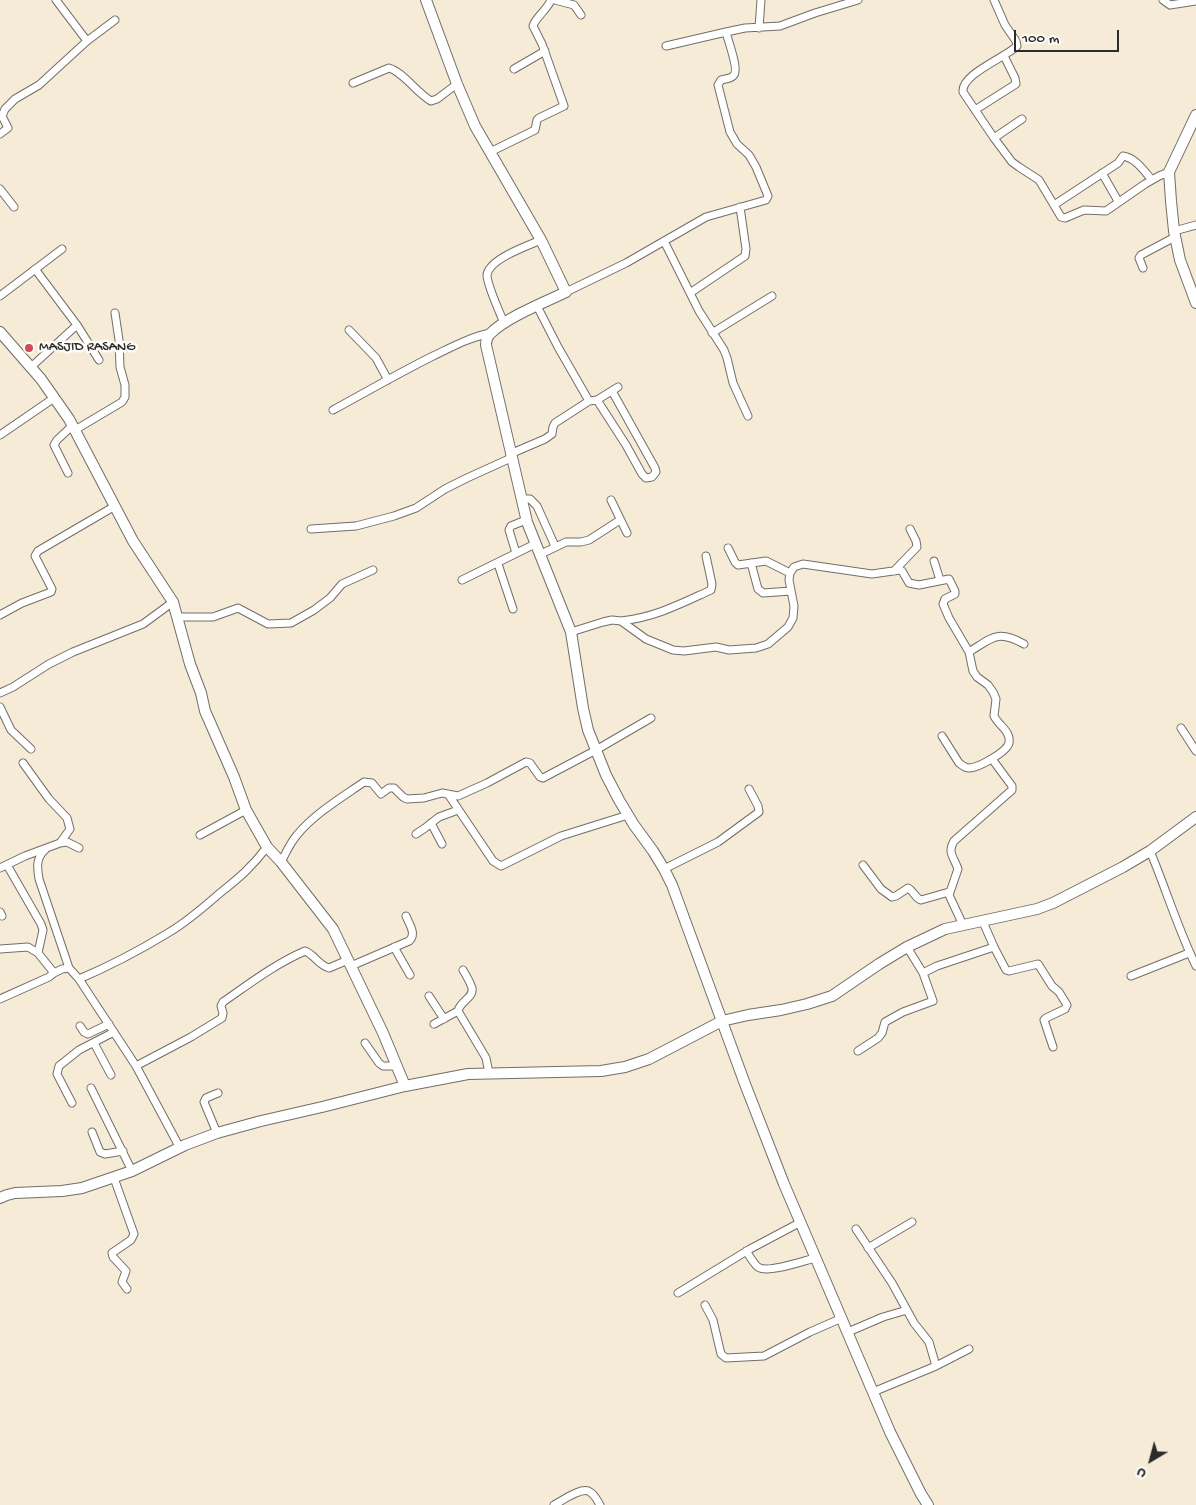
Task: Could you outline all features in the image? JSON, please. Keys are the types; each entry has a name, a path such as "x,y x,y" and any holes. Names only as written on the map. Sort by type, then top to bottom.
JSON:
{"street":[{"path":"56,0 87,40"},
{"path":"426,0 457,84 475,126 541,240 566,292"},
{"path":"490,152 536,130 539,118 564,106 545,51 533,24 546,10 551,0"},
{"path":"555,0 574,5 581,15"},
{"path":"759,28 761,0"},
{"path":"666,46 735,29 780,26 858,0"},
{"path":"994,0 1005,25 1017,45 1004,56 972,76 965,83 963,92 1015,165 1040,180 1059,215 1065,218 1084,210 1106,211 1152,180 1169,172"},
{"path":"1163,0 1170,5 1196,1"},
{"path":"0,134 8,128 2,116 5,109 15,99 39,84 87,40 115,20"},
{"path":"726,32 736,73 719,83 725,113 732,136 756,166 768,196 766,200 761,203 706,217 626,263 504,323 491,333 486,345 526,520 572,632 588,730 606,775 628,815 664,869 672,885 784,1184 890,1432 928,1505"},
{"path":"514,69 545,51"},
{"path":"975,110 1016,84 1004,56"},
{"path":"353,83 389,68 394,69 416,90 432,101 457,84"},
{"path":"1196,114 1169,172 1174,234 1180,260 1196,302"},
{"path":"994,138 1022,119"},
{"path":"1054,205 1118,163 1125,156 1138,164 1152,180"},
{"path":"1102,173 1118,202"},
{"path":"0,190 14,207"},
{"path":"690,293 745,256 746,249 740,207"},
{"path":"1143,268 1139,258 1141,255 1174,234 1196,225"},
{"path":"504,323 487,278 489,270 497,260 541,240"},
{"path":"664,241 712,333 724,350 733,383 748,416"},
{"path":"0,296 62,250"},
{"path":"35,269 77,325 99,360"},
{"path":"712,333 772,296"},
{"path":"311,529 356,526 416,508 445,489 545,439 552,434 555,423 593,401 615,389 655,468 656,472 652,478 646,478 642,474 626,445 593,401 558,347 537,306"},
{"path":"68,473 54,445 57,440 74,428 122,402 125,397 115,313"},
{"path":"31,367 77,325"},
{"path":"349,330 376,358 388,380"},
{"path":"0,332 31,367 74,428 133,542 173,602 205,711 234,777 246,810 267,847 281,862 333,929 383,1033 405,1086"},
{"path":"334,410 465,340 491,333"},
{"path":"0,435 54,398"},
{"path":"521,499 534,501 555,546"},
{"path":"611,500 627,533"},
{"path":"0,615 22,603 51,592 52,589 35,556 38,551 115,506"},
{"path":"516,553 509,530 511,526 526,520"},
{"path":"539,555 566,542 589,540 620,520"},
{"path":"894,571 917,547 910,529"},
{"path":"462,580 498,564 535,544"},
{"path":"728,548 736,564 740,566 766,561 790,573"},
{"path":"572,632 612,620 621,622 637,620 671,609 711,590 712,584 706,556"},
{"path":"934,561 940,580"},
{"path":"751,563 758,589 763,594 791,591"},
{"path":"498,564 514,609"},
{"path":"621,622 646,639 673,650 684,652 716,647 729,650 756,648 768,644 788,627 793,618 794,606 790,573 794,567 803,564 872,574 901,570 906,580 914,585 923,585 948,578 955,591 954,595 945,600 943,604 969,652 973,671 988,685 996,699 994,716 1008,734 1008,745 992,760 970,768 962,766 942,736"},
{"path":"178,617 213,616 238,608 268,624 291,623 330,598 342,584 372,570"},
{"path":"0,693 57,660 144,624 173,602"},
{"path":"969,652 990,639 1003,636 1009,636 1024,644"},
{"path":"0,707 11,730 31,749"},
{"path":"281,862 299,832 318,815 364,782 372,783 381,794 389,788 394,788 405,799 424,798 442,793 458,796 526,762 530,763 540,777 543,778 651,718"},
{"path":"1181,728 1196,750"},
{"path":"963,925 949,892 958,869 950,847 954,841 1012,790 1012,786 992,760"},
{"path":"23,763 49,799 67,818 70,829 60,843"},
{"path":"664,869 718,842 759,812 749,789"},
{"path":"448,794 493,861 501,866 561,836 628,815"},
{"path":"200,835 246,810"},
{"path":"416,834 439,817 458,810"},
{"path":"0,1198 15,1193 62,1191 82,1188 132,1171 217,1133 405,1086 468,1074 601,1071 625,1067 649,1059 722,1021 781,1010 832,996 907,947 945,929 982,922 1053,904 1123,868 1150,851 1196,817"},
{"path":"431,823 442,844"},
{"path":"38,953 43,930 41,924 3,866 60,843 66,842 78,848"},
{"path":"79,979 106,968 182,924 255,864 267,847"},
{"path":"48,848 42,852 38,859 37,867 68,968 79,979 136,1066 180,1148"},
{"path":"1150,851 1164,883 1180,931 1196,966"},
{"path":"862,865 881,889 892,897 908,888 919,900 949,892"},
{"path":"136,1066 191,1038 222,1018 221,1006 223,1002 270,970 298,954 305,951 309,952 320,964 329,968 349,963 409,941 413,933 406,916"},
{"path":"982,922 1008,971 1039,965 1044,976 1059,992 1067,1006 1065,1009 1045,1018 1044,1021 1053,1047"},
{"path":"0,950 28,947 38,953 54,973"},
{"path":"394,947 410,975"},
{"path":"858,1051 878,1038 882,1033 885,1022 903,1012 932,1002 933,998 923,973 907,947"},
{"path":"923,973 937,966 994,947"},
{"path":"1131,976 1189,953"},
{"path":"0,999 49,977 62,969 68,968"},
{"path":"434,1024 458,1011 461,1004 471,996 471,986 463,970"},
{"path":"429,996 444,1019"},
{"path":"458,1011 486,1058 489,1073"},
{"path":"80,1026 88,1034 109,1024"},
{"path":"72,1103 57,1074 59,1066 79,1050 114,1032"},
{"path":"94,1043 111,1075"},
{"path":"365,1043 383,1066 397,1066"},
{"path":"92,1088 132,1171"},
{"path":"217,1133 204,1102 206,1098 218,1093"},
{"path":"92,1132 100,1152 105,1154 123,1151"},
{"path":"114,1178 134,1234 131,1240 112,1253 113,1257 126,1271 122,1282 127,1289"},
{"path":"678,1293 746,1251 801,1222"},
{"path":"868,1248 912,1222"},
{"path":"856,1229 892,1283 914,1323 929,1342 936,1366"},
{"path":"746,1251 755,1264 759,1268 764,1269 815,1258"},
{"path":"705,1305 713,1320 721,1354 726,1358 764,1356 842,1318"},
{"path":"848,1332 883,1317 907,1310"},
{"path":"873,1392 936,1366 969,1349"},
{"path":"554,1505 573,1494 588,1490 600,1505"}],"place":[{"name":"MASJID RASANG","path":"29,348"}]}
